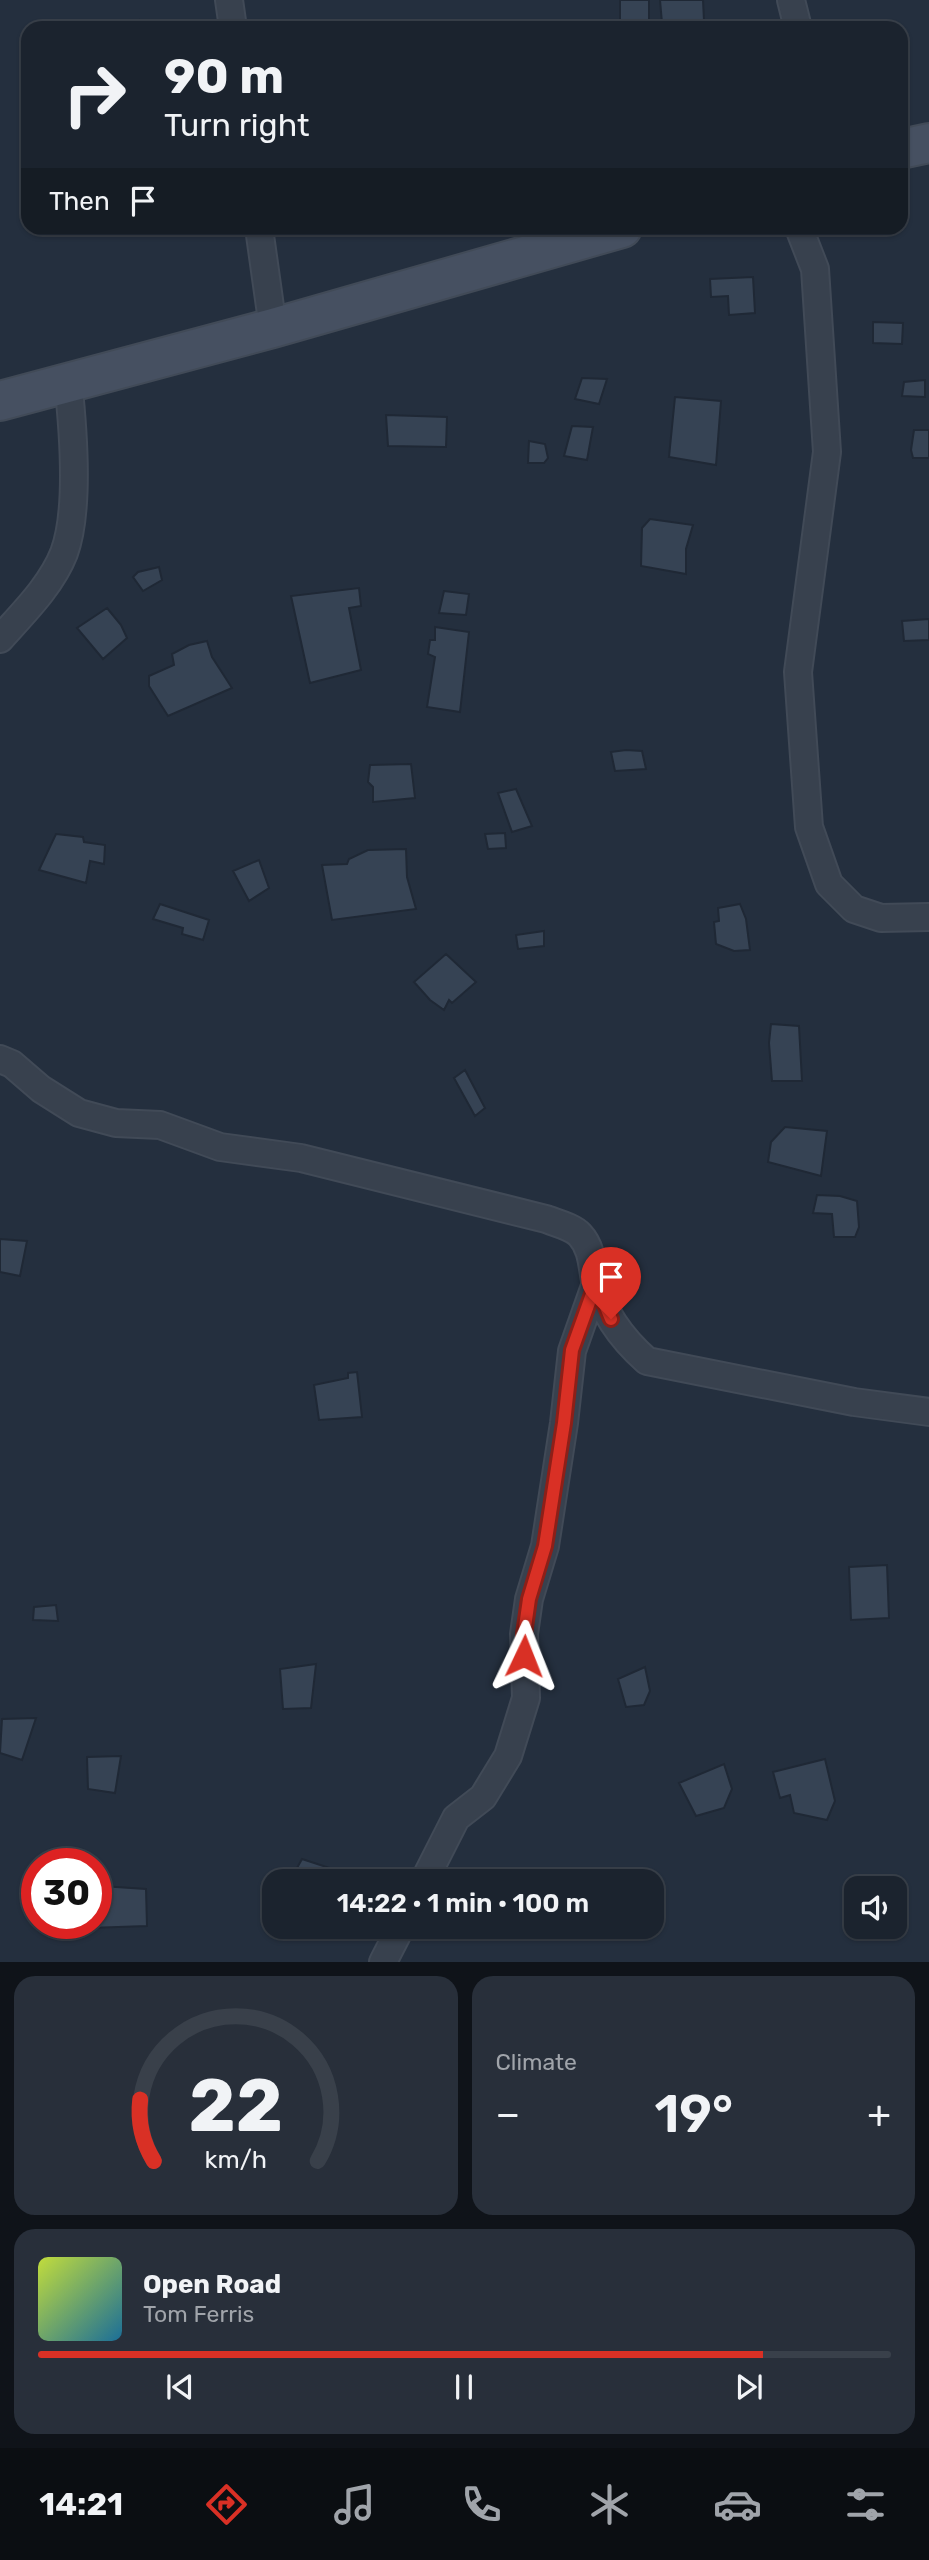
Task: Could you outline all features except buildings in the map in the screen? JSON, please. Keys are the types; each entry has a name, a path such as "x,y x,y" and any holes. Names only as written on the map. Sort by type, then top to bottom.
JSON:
{"main road":[{"path":"908,148 929,143"},
{"path":"0,401 273,328 598,235"}],"street":[{"path":"229,0 232,21"},
{"path":"791,0 796,21"},
{"path":"260,235 273,328"},
{"path":"802,235 815,269 827,452 798,672 809,827 829,884 854,909 881,918 929,917"},
{"path":"0,639 46,585 64,553 71,520 73,426 68,381"},
{"path":"0,1059 12,1064 41,1089 79,1112 116,1123 160,1125 220,1147 301,1157 546,1219 579,1233 590,1252 596,1283 611,1319 625,1341 647,1362 854,1402 929,1412"},
{"path":"430,1869 456,1818 483,1797 508,1756 526,1698 524,1634 529,1599 545,1546 572,1350 596,1283"},
{"path":"383,1962 395,1939"}],"route":[{"path":"524,1656 529,1599 545,1546 572,1350 596,1283 611,1319"}]}
